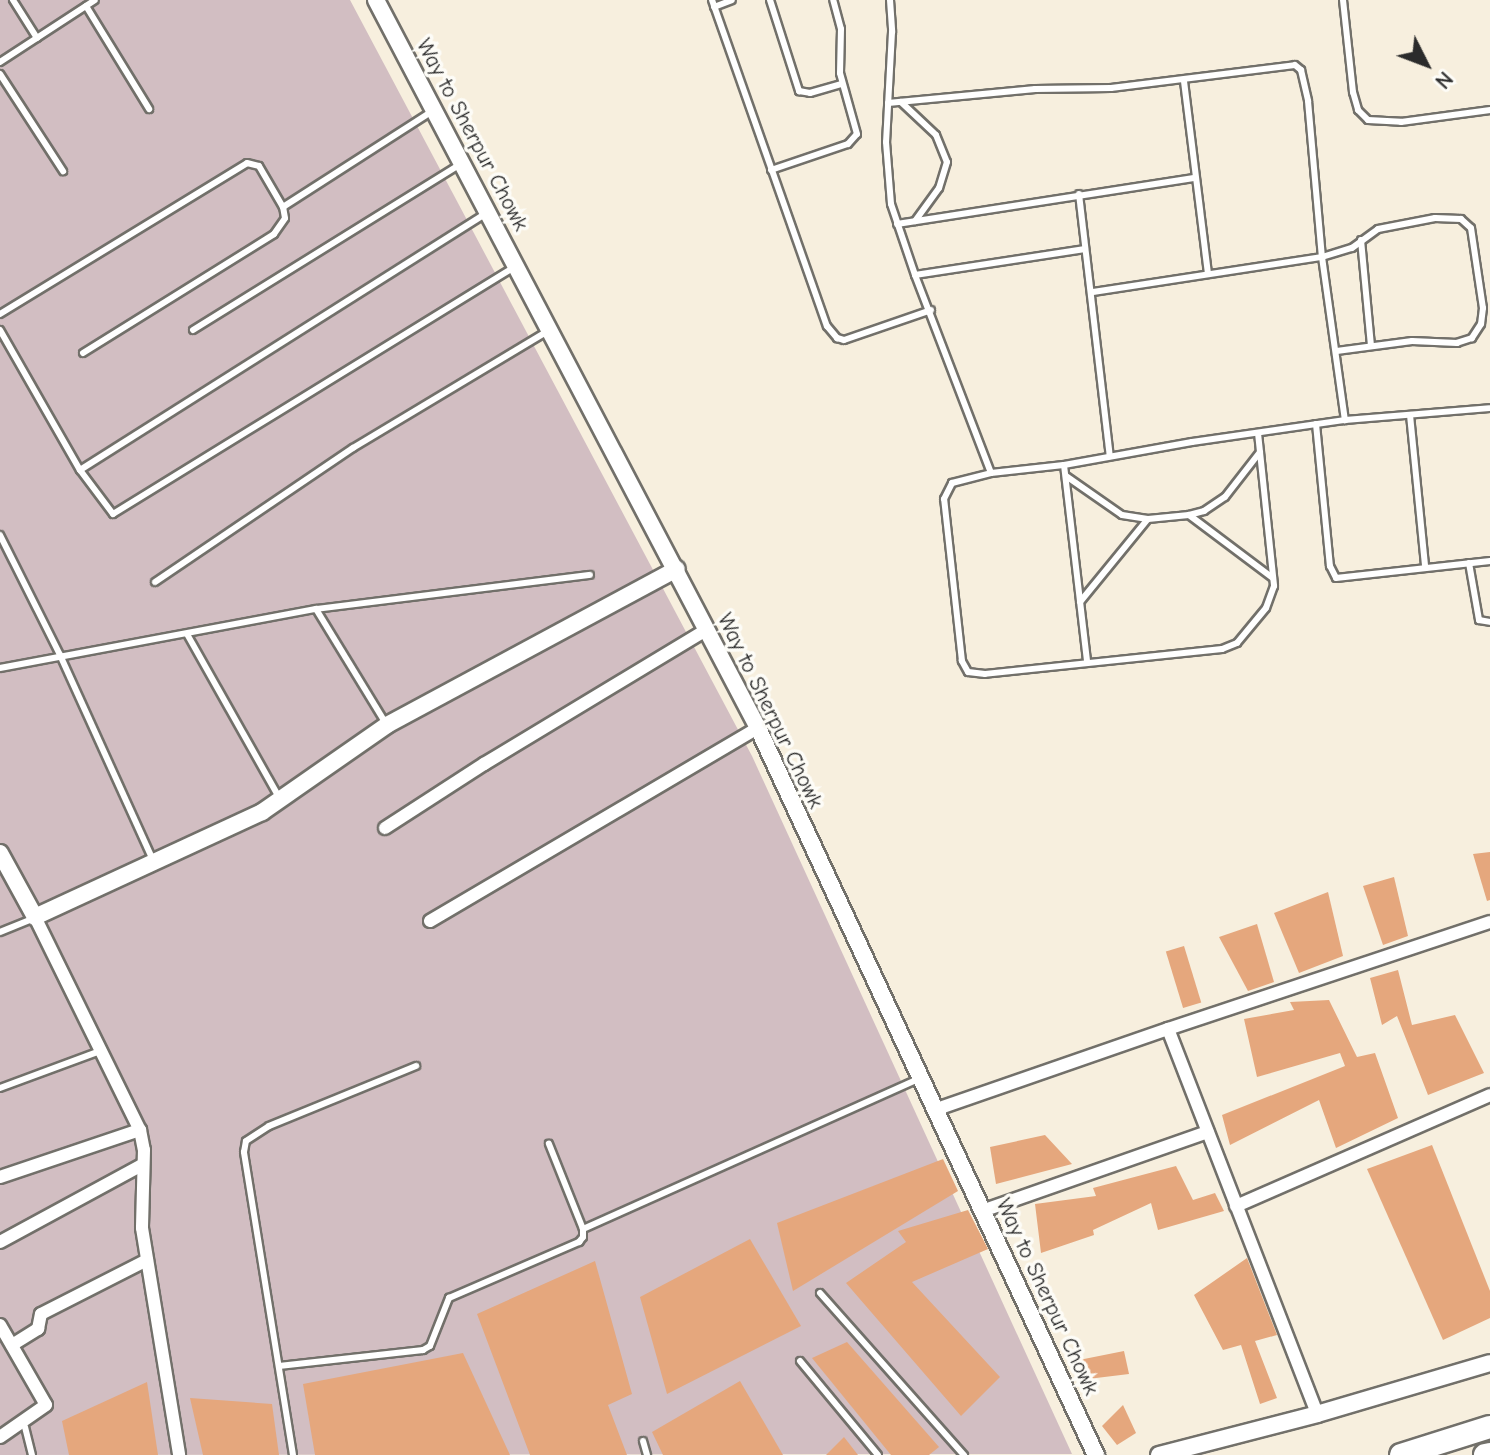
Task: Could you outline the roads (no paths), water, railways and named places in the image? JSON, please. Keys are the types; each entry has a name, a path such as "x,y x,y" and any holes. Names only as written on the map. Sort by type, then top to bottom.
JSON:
{"highway":[{"path":"1401,1455 1490,1427"}],"street":[{"name":"Way to Sherpur Chowk","path":"376,0 758,728 1096,1455"},
{"path":"35,917 281,801 387,725 677,569"},
{"path":"385,828 484,764 706,630"},
{"path":"430,921 758,728"},
{"path":"0,853 103,1050 140,1130 140,1209 179,1455"},
{"path":"934,1110 1490,922"},
{"path":"1168,1029 1317,1414"},
{"path":"1236,1206 1490,1095"},
{"path":"0,1177 140,1130"},
{"path":"982,1211 1208,1132"},
{"path":"0,1242 142,1165"},
{"path":"12,1345 38,1329 41,1314 147,1260"},
{"path":"0,1325 46,1405 0,1437"},
{"path":"1159,1455 1317,1414 1490,1363"}],"lane":[{"path":"13,0 37,38"},
{"path":"0,62 95,0"},
{"path":"732,0 713,4 821,311 833,335 844,340 931,310"},
{"path":"770,0 799,91 810,93 842,84"},
{"path":"771,170 853,140 857,127 842,84 839,61 841,29 833,0"},
{"path":"890,0 888,180 897,224 991,473"},
{"path":"1343,0 1353,92 1358,110 1368,120 1401,122 1490,110"},
{"path":"86,6 149,109"},
{"path":"888,103 1184,81 1287,64 1301,70 1308,101 1322,257 1345,420"},
{"path":"0,74 63,171"},
{"path":"1184,81 1208,274"},
{"path":"901,102 936,135 947,162 939,188 915,221"},
{"path":"283,207 434,110"},
{"path":"0,314 247,163 259,166 283,207 285,218 274,234 83,353"},
{"path":"193,330 462,163"},
{"path":"897,224 1195,178"},
{"path":"1079,194 1110,456"},
{"path":"80,470 488,212"},
{"path":"1093,292 1322,257 1344,252 1378,229 1392,226 1435,218 1465,221 1474,233 1483,308 1477,333 1464,342 1412,341 1337,351"},
{"path":"1361,240 1371,346"},
{"path":"915,275 1085,249"},
{"path":"0,330 80,470 103,505 113,514 516,267"},
{"path":"155,582 353,448 549,330"},
{"path":"1258,433 1273,596 1244,637 1230,647 974,674 965,667 944,499 952,483 991,473 1064,465 1110,456 1258,433 1316,424 1490,408"},
{"path":"1410,415 1425,566"},
{"path":"1316,424 1331,573 1336,578 1490,561"},
{"path":"1066,476 1111,511 1148,519 1189,515 1204,511 1225,497 1260,452"},
{"path":"1064,465 1087,662"},
{"path":"1189,515 1273,579"},
{"path":"1080,602 1148,519"},
{"path":"0,535 60,655 154,863"},
{"path":"1469,563 1479,620 1490,622"},
{"path":"0,668 316,609 590,575"},
{"path":"316,609 387,725"},
{"path":"187,634 281,801"},
{"path":"0,932 35,917"},
{"path":"0,1088 103,1050"},
{"path":"293,1455 244,1152 246,1141 269,1126 416,1066"},
{"path":"583,1229 919,1079"},
{"path":"279,1366 423,1350 430,1346 449,1298 579,1242 583,1229 549,1144"},
{"path":"820,1293 964,1455"},
{"path":"800,1361 878,1455"},
{"path":"25,1427 32,1455"},
{"path":"643,1441 647,1455"}]}
